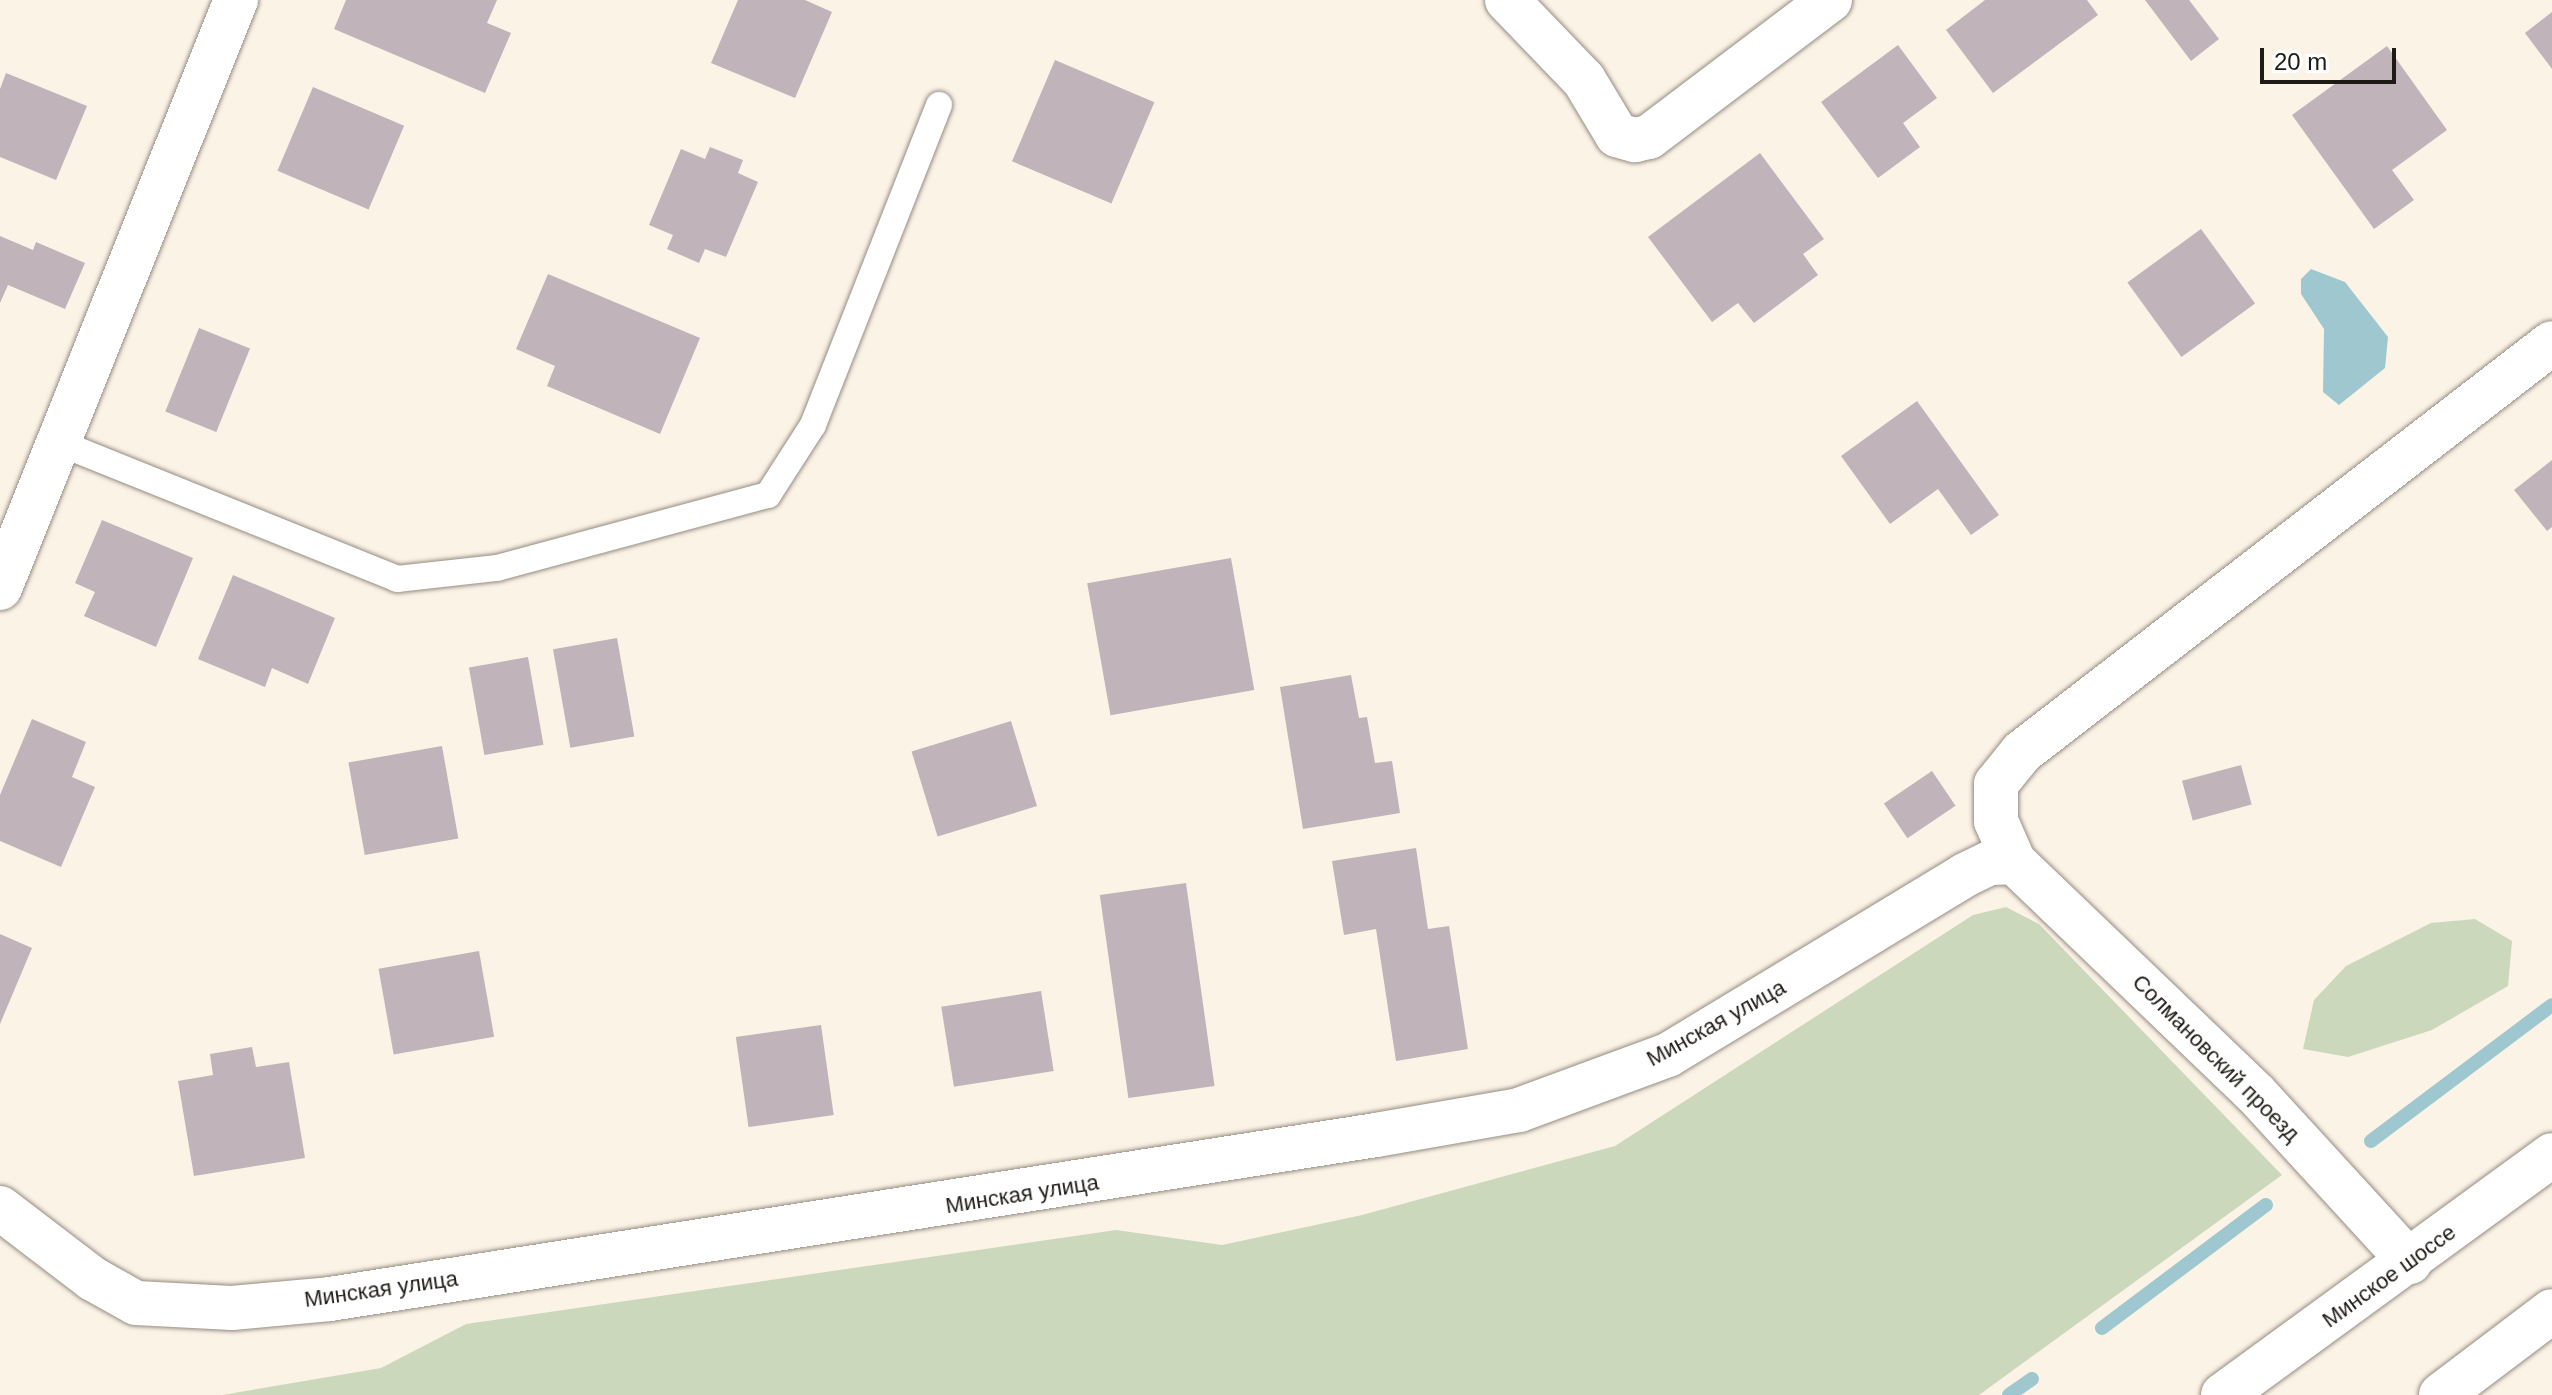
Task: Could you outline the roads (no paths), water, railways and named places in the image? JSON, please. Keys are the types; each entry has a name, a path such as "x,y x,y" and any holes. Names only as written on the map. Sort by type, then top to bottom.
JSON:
{"main road":[{"path":"0,588 236,0"},
{"path":"1507,0 1584,80 1606,122 1617,135 1649,137 1830,0"},
{"path":"2014,862 1996,821 1996,784 2022,752 2552,343"},
{"name":"Минская улица","path":"0,1208 93,1279 136,1303 232,1308 330,1299 1405,1130 1519,1110 1668,1055 1965,875 1990,863 2014,862"},
{"name":"Солмановский проезд","path":"2014,862 2255,1093 2410,1262"},
{"name":"Минское шоссе","path":"2223,1395 2410,1262 2552,1155"},
{"path":"2441,1395 2552,1311"}],"lane":[{"path":"57,442 397,579 497,568 768,495 813,425 939,105"}],"water":[{"path":"2311,269 2345,282 2388,337 2385,368 2339,405 2323,392 2324,329 2301,294 2301,279"}],"waterway":[{"path":"2371,1141 2552,1005"},
{"path":"2102,1328 2266,1205"},
{"path":"2009,1395 2032,1379"}]}
